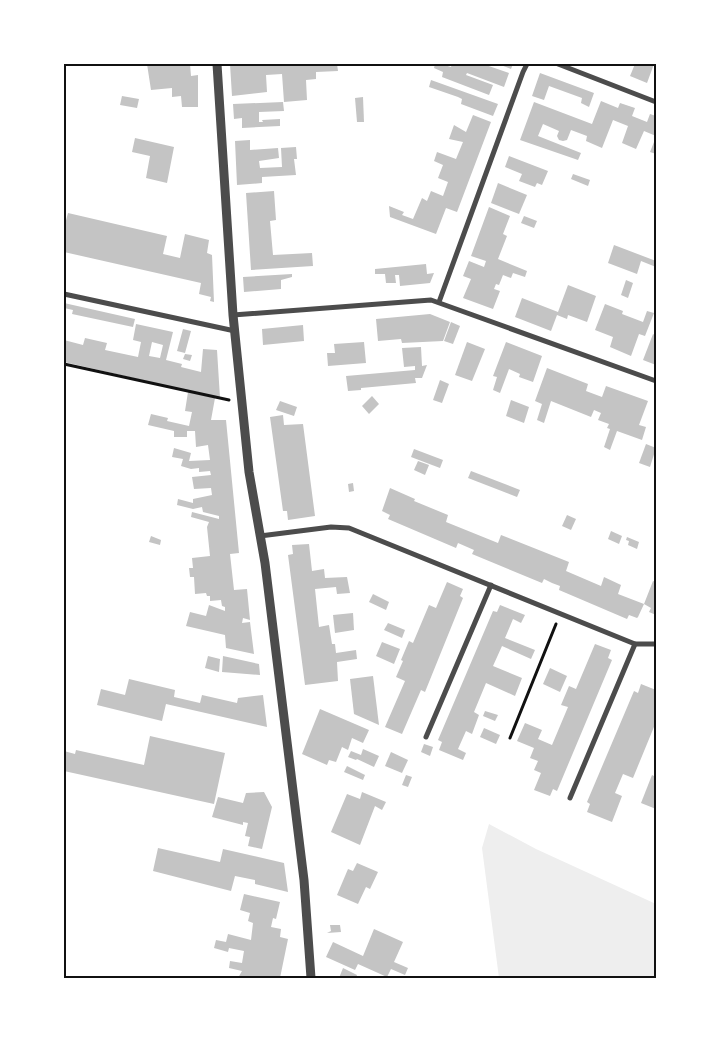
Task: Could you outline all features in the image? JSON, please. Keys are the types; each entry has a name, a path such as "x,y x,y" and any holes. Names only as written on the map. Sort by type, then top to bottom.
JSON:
{"street":[{"path":"217,64 233,315 249,472 260,536 304,880 311,978"},
{"path":"439,302 523,72 528,64"},
{"path":"558,64 656,102"},
{"path":"64,294 235,331"},
{"path":"233,315 424,299 439,302 656,381"},
{"path":"260,536 331,527 350,528 635,644 656,644"},
{"path":"426,737 491,585"},
{"path":"570,798 635,644"}],"path":[{"path":"64,364 242,399"},
{"path":"510,738 560,614"}],"shaded area":[{"path":"489,824 536,849 656,904 656,978 499,978 482,848"}],"building":[{"path":"147,64 190,64 191,76 198,75 198,107 182,107 181,96 172,97 172,88 151,90"},
{"path":"230,64 337,64 338,71 316,72 316,79 306,80 307,100 284,102 282,74 266,75 267,92 232,96"},
{"path":"435,64 451,67 452,64 483,64 509,73 504,87 467,73 466,75 493,85 489,95 442,77 443,72 434,68"},
{"path":"498,64 513,64 511,69"},
{"path":"635,64 654,64 647,83 630,76"},
{"path":"540,73 594,93 589,107 581,103 582,98 549,86 544,100 532,96"},
{"path":"431,80 498,104 493,116 461,104 462,99 458,97 429,87"},
{"path":"122,96 139,99 137,108 120,105"},
{"path":"363,97 364,122 357,122 355,98"},
{"path":"601,101 618,108 620,103 635,108 632,116 647,122 650,114 656,116 656,136 644,131 636,149 622,143 628,126 613,120 602,148 586,141 587,136 571,130 567,140 559,140 557,136 559,131 543,124 538,136 581,153 578,160 520,140 534,102 592,124"},
{"path":"283,102 284,111 259,112 259,122 263,122 262,120 280,119 280,126 242,128 242,118 234,119 233,104"},
{"path":"473,115 491,122 457,212 446,208 436,234 390,217 389,206 404,212 402,215 413,219 422,198 427,201 431,191 443,196 448,182 438,178 443,165 434,161 437,152 456,159 463,142 449,139 454,125 466,132"},
{"path":"656,137 656,154 650,152"},
{"path":"135,138 174,147 167,183 146,178 150,156 132,152"},
{"path":"250,140 250,150 278,148 279,158 259,161 260,168 282,167 281,148 296,147 297,159 294,159 296,175 262,177 262,183 237,185 235,141"},
{"path":"509,156 548,171 542,185 537,183 535,187 519,181 522,174 505,167"},
{"path":"573,174 590,180 588,186 571,179"},
{"path":"498,183 527,195 519,214 491,203"},
{"path":"274,191 276,220 270,221 273,255 312,253 313,266 251,270 246,193"},
{"path":"489,207 510,216 503,234 507,236 498,259 527,271 525,277 513,273 511,278 503,275 499,285 496,284 494,289 500,291 493,309 463,298 471,279 463,276 469,261 484,267 486,261 471,256"},
{"path":"68,213 167,236 163,254 180,258 185,234 209,240 207,253 212,255 214,302 210,301 211,297 199,294 201,283 64,252 64,228"},
{"path":"524,216 537,221 534,228 521,223"},
{"path":"614,245 656,261 656,267 641,261 637,274 608,263"},
{"path":"426,264 427,274 434,273 430,283 400,286 399,275 395,275 396,283 386,283 385,274 375,274 375,269"},
{"path":"292,274 292,277 281,280 281,289 244,292 243,277"},
{"path":"626,280 633,283 628,298 621,295"},
{"path":"568,285 596,296 587,322 568,315 567,319 557,315 551,331 515,317 522,298 558,312"},
{"path":"64,303 135,319 133,327 72,314 73,310 64,308"},
{"path":"605,304 623,311 622,314 643,322 647,311 654,313 645,336 639,334 631,356 610,347 613,337 595,330"},
{"path":"430,314 450,322 443,341 402,343 401,339 378,341 376,319"},
{"path":"451,322 460,326 453,344 444,341"},
{"path":"136,324 173,332 166,360 182,364 181,367 201,372 203,349 217,350 220,398 64,362 64,340 83,345 85,338 107,343 105,350 138,357 141,342 133,340","holes":["152,342 163,345 160,358 149,356"]},
{"path":"303,325 304,341 263,345 262,329"},
{"path":"183,329 191,331 185,353 177,351"},
{"path":"653,334 656,336 656,365 643,360"},
{"path":"364,342 366,363 328,366 327,353 335,353 334,344"},
{"path":"467,342 485,349 472,381 455,375"},
{"path":"506,342 542,356 533,382 519,377 520,374 509,369 500,393 493,390 497,377 493,376"},
{"path":"421,347 422,366 427,365 422,378 415,378 416,383 348,391 346,376 415,370 415,366 404,367 402,348"},
{"path":"185,354 192,355 190,361 183,359"},
{"path":"547,368 588,384 586,391 602,397 606,386 648,401 639,425 646,427 642,440 617,431 610,450 604,447 610,429 607,428 609,424 598,420 601,413 594,410 591,417 551,401 544,423 537,420 542,404 535,401"},
{"path":"440,380 449,384 442,403 433,400"},
{"path":"188,392 215,398 211,420 226,420 239,553 230,554 234,590 247,589 250,620 243,618 242,623 250,622 254,654 226,648 225,635 186,626 190,612 206,616 209,605 225,611 221,600 210,601 210,596 207,596 206,593 195,594 194,577 190,577 189,568 193,568 192,558 210,556 207,527 209,522 191,517 192,512 219,519 219,516 203,512 202,507 193,509 177,505 178,499 193,503 193,499 212,495 211,488 194,489 192,477 211,475 210,471 199,472 199,468 191,469 181,466 183,459 172,457 174,448 191,453 189,461 210,460 208,445 196,447 195,431 187,431 187,437 174,437 174,431 148,425 151,414 168,418 167,421 189,426 192,412 185,411"},
{"path":"372,396 379,404 369,414 362,406"},
{"path":"511,400 529,407 524,423 506,416"},
{"path":"280,401 297,407 294,416 276,410"},
{"path":"283,415 284,425 303,424 315,516 288,520 287,511 283,511 270,417"},
{"path":"646,444 656,448 650,467 639,463"},
{"path":"414,449 443,460 440,468 411,457"},
{"path":"418,461 429,465 425,475 414,470"},
{"path":"471,471 520,490 517,497 468,478"},
{"path":"353,483 354,491 349,492 348,484"},
{"path":"390,488 415,499 414,501 448,515 446,522 498,543 501,535 569,562 566,571 601,586 604,577 621,585 618,594 644,604 638,617 629,615 627,619 559,590 560,586 544,579 542,583 472,554 474,550 458,543 456,548 388,519 390,515 382,511"},
{"path":"567,515 576,519 571,530 562,526"},
{"path":"611,531 622,536 619,544 608,539"},
{"path":"151,536 161,540 160,545 149,542"},
{"path":"627,537 639,542 637,549 628,545"},
{"path":"309,544 312,571 324,569 325,578 347,577 350,593 337,594 336,587 315,589 319,627 329,625 332,644 335,644 336,653 356,650 357,659 337,662 338,681 305,685 288,555 293,554 292,545"},
{"path":"653,581 656,582 656,615 649,612 651,608 644,604"},
{"path":"447,582 463,589 460,596 463,598 425,692 421,690 402,734 385,727 405,681 396,677 403,661 401,660 409,641 413,643 429,605 436,608"},
{"path":"373,594 389,602 386,610 369,602"},
{"path":"500,605 525,615 521,623 513,619 505,638 535,650 531,659 502,646 493,666 522,678 515,696 486,683 474,712 479,715 472,734 466,731 458,749 466,753 463,760 439,750 442,742 438,740 493,611 497,612"},
{"path":"353,613 354,630 335,633 333,615"},
{"path":"388,623 405,630 402,638 384,630"},
{"path":"382,642 400,649 394,664 376,656"},
{"path":"595,644 611,650 608,658 612,660 557,791 553,789 550,796 534,790 541,773 534,770 538,761 530,758 534,748 517,741 525,723 542,730 538,739 552,745 568,707 561,705 569,686 576,689"},
{"path":"208,656 220,659 219,672 205,668"},
{"path":"223,656 259,664 260,675 222,672"},
{"path":"550,668 567,676 560,692 543,684"},
{"path":"373,676 379,725 354,714 350,679"},
{"path":"129,679 175,690 174,697 200,703 202,695 237,703 238,698 263,695 267,727 166,704 162,721 97,705 101,689 125,695"},
{"path":"641,684 656,690 654,699 656,700 656,715 654,721 656,722 633,778 623,774 615,793 622,796 612,822 587,812 590,804 587,802 634,691 638,693"},
{"path":"320,709 369,730 363,743 352,738 348,750 342,747 336,762 329,760 327,765 302,754"},
{"path":"485,711 498,715 495,721 483,716"},
{"path":"484,728 500,735 496,744 480,737"},
{"path":"150,736 225,753 214,804 64,771 64,751 75,754 76,750 144,765"},
{"path":"424,744 433,747 430,756 421,752"},
{"path":"363,749 379,756 374,767 348,757 351,751 361,755"},
{"path":"391,752 408,760 402,773 385,766"},
{"path":"347,766 365,775 363,780 344,772"},
{"path":"406,775 412,777 408,787 402,785"},
{"path":"652,775 656,777 656,809 641,803"},
{"path":"264,792 272,807 262,849 248,846 250,837 245,836 248,823 243,822 243,825 212,817 218,797 243,803 246,793"},
{"path":"362,792 386,802 382,810 375,806 360,845 331,832 347,794 360,799"},
{"path":"158,848 220,862 223,849 284,863 288,892 255,884 255,880 235,876 231,891 153,871"},
{"path":"357,863 378,872 370,889 366,887 358,904 337,895 348,869 353,871"},
{"path":"244,894 280,902 276,919 273,918 271,927 281,929 280,937 288,939 280,978 238,978 242,971 229,968 230,961 242,963 244,951 229,948 228,952 214,948 216,940 226,942 228,934 251,940 253,923 248,921 250,913 240,910"},
{"path":"330,925 340,925 341,932 327,933 331,931"},
{"path":"374,929 403,942 394,962 408,968 405,975 391,969 387,977 358,964 355,970 326,957 333,942 363,956"},
{"path":"343,968 357,975 356,978 339,978"}]}
